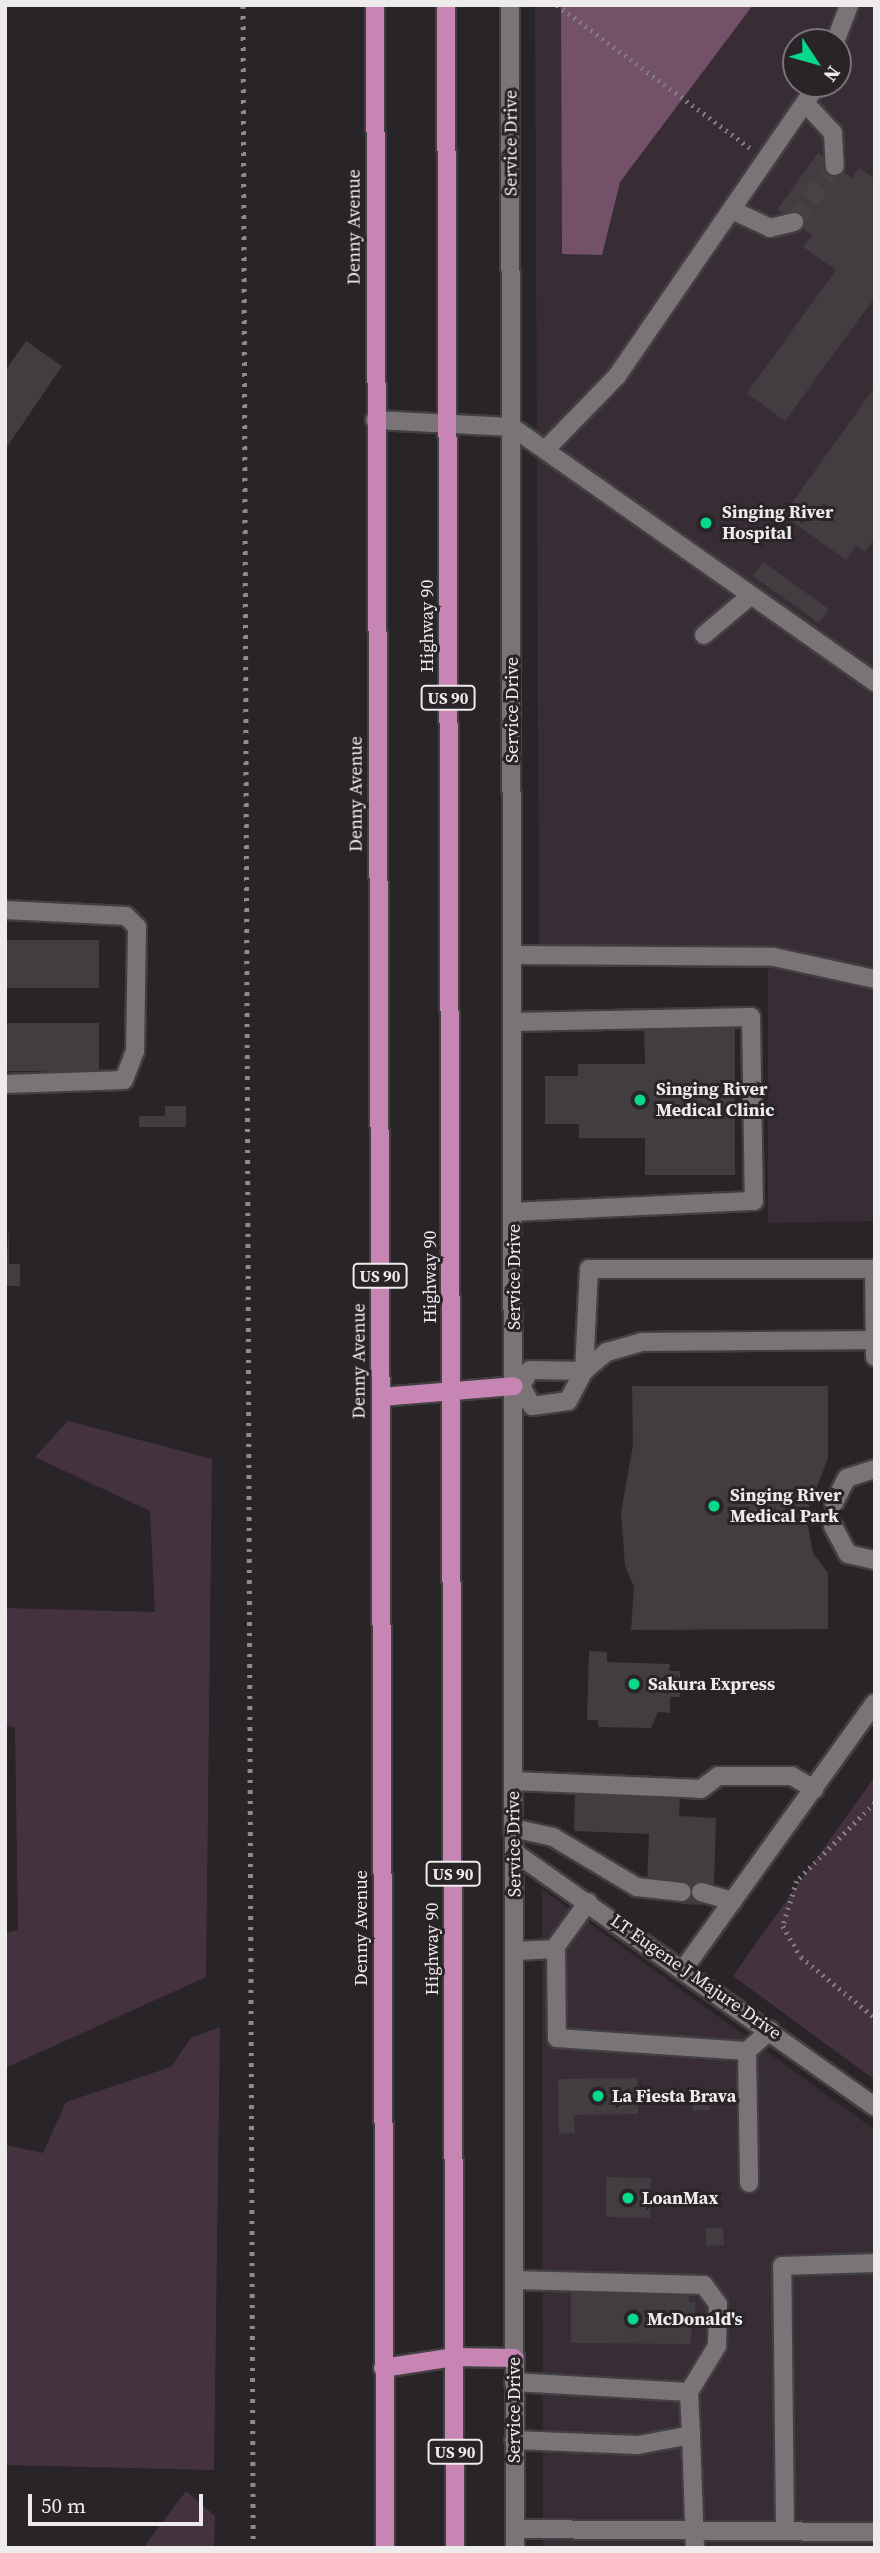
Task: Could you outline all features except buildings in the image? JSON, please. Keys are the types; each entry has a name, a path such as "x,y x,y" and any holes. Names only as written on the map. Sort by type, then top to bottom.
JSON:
{"main road":[{"name":"Denny Avenue","path":"374,5 385,2548"},
{"name":"Highway 90","path":"446,5 456,2548"},
{"path":"381,1397 518,1386"},
{"path":"383,2368 455,2357 514,2358"}],"street":[{"name":"Service Drive","path":"510,5 514,1212 518,1386 513,1781 515,2548"},
{"path":"840,28 849,5"},
{"path":"546,449 617,376 734,211 810,98"},
{"path":"806,104 833,133 835,166"},
{"path":"734,211 770,228 794,222"},
{"path":"375,420 512,427 749,597 875,682"},
{"path":"704,635 749,597"},
{"path":"5,910 126,916 137,927 135,1051 124,1080 5,1084"},
{"path":"513,955 774,957 875,979"},
{"path":"513,1022 751,1017 754,1201 514,1212"},
{"path":"584,1371 589,1269 874,1269 875,1357"},
{"path":"584,1371 530,1370 518,1386 533,1406 559,1406 584,1371 607,1352 642,1342 875,1340"},
{"path":"834,1503 847,1478 875,1469"},
{"path":"833,1525 848,1553 875,1560"},
{"path":"685,1968 875,1703"},
{"path":"513,1781 701,1789 718,1776 792,1776 814,1789"},
{"path":"513,1828 553,1837 637,1887 682,1892"},
{"name":"LT Eugene J Majure Drive","path":"514,1852 685,1968 875,2107"},
{"path":"701,1892 733,1901"},
{"path":"588,1902 554,1949 557,2038 747,2051 770,2030"},
{"path":"515,1951 554,1949"},
{"path":"747,2051 750,2183"},
{"path":"785,2531 782,2266 875,2263"},
{"path":"514,2280 704,2285 718,2304 717,2346 689,2392 695,2539"},
{"path":"514,2382 689,2392"},
{"path":"514,2440 638,2445 691,2435"},
{"path":"515,2529 695,2539 766,2539 785,2531 875,2532"}],"path":[{"path":"557,5 767,162"},
{"path":"875,1803 797,1881 783,1926 801,1957 875,2018"}],"shaded area":[{"name":"Singing River Hospital","path":"535,5 875,5 875,1221 768,1223 768,967 539,963"},
{"path":"561,5 753,5 620,182 602,255 562,254"},
{"path":"68,1421 212,1459 206,1977 5,2068 5,1933 18,1930 15,1727 5,1726 5,1608 155,1612 150,1511 35,1457"},
{"path":"875,1776 875,2080 733,1976"},
{"path":"542,1889 875,2130 875,2548 543,2548"},
{"path":"220,2027 214,2470 5,2465 5,2145 43,2153 66,2102 171,2067 191,2038"},
{"path":"186,2491 215,2516 214,2548 143,2548"}],"tunnel":[{"path":"794,222 835,166"}],"railway":[{"path":"243,5 253,2548"}],"place":[{"name":"Singing River Hospital","path":"706,523"},
{"name":"Singing River Medical Clinic","path":"640,1100"},
{"name":"Singing River Medical Park","path":"714,1506"},
{"name":"Sakura Express","path":"634,1684"},
{"name":"La Fiesta Brava","path":"598,2096"},
{"name":"LoanMax","path":"628,2198"},
{"name":"McDonald's","path":"633,2319"}]}
